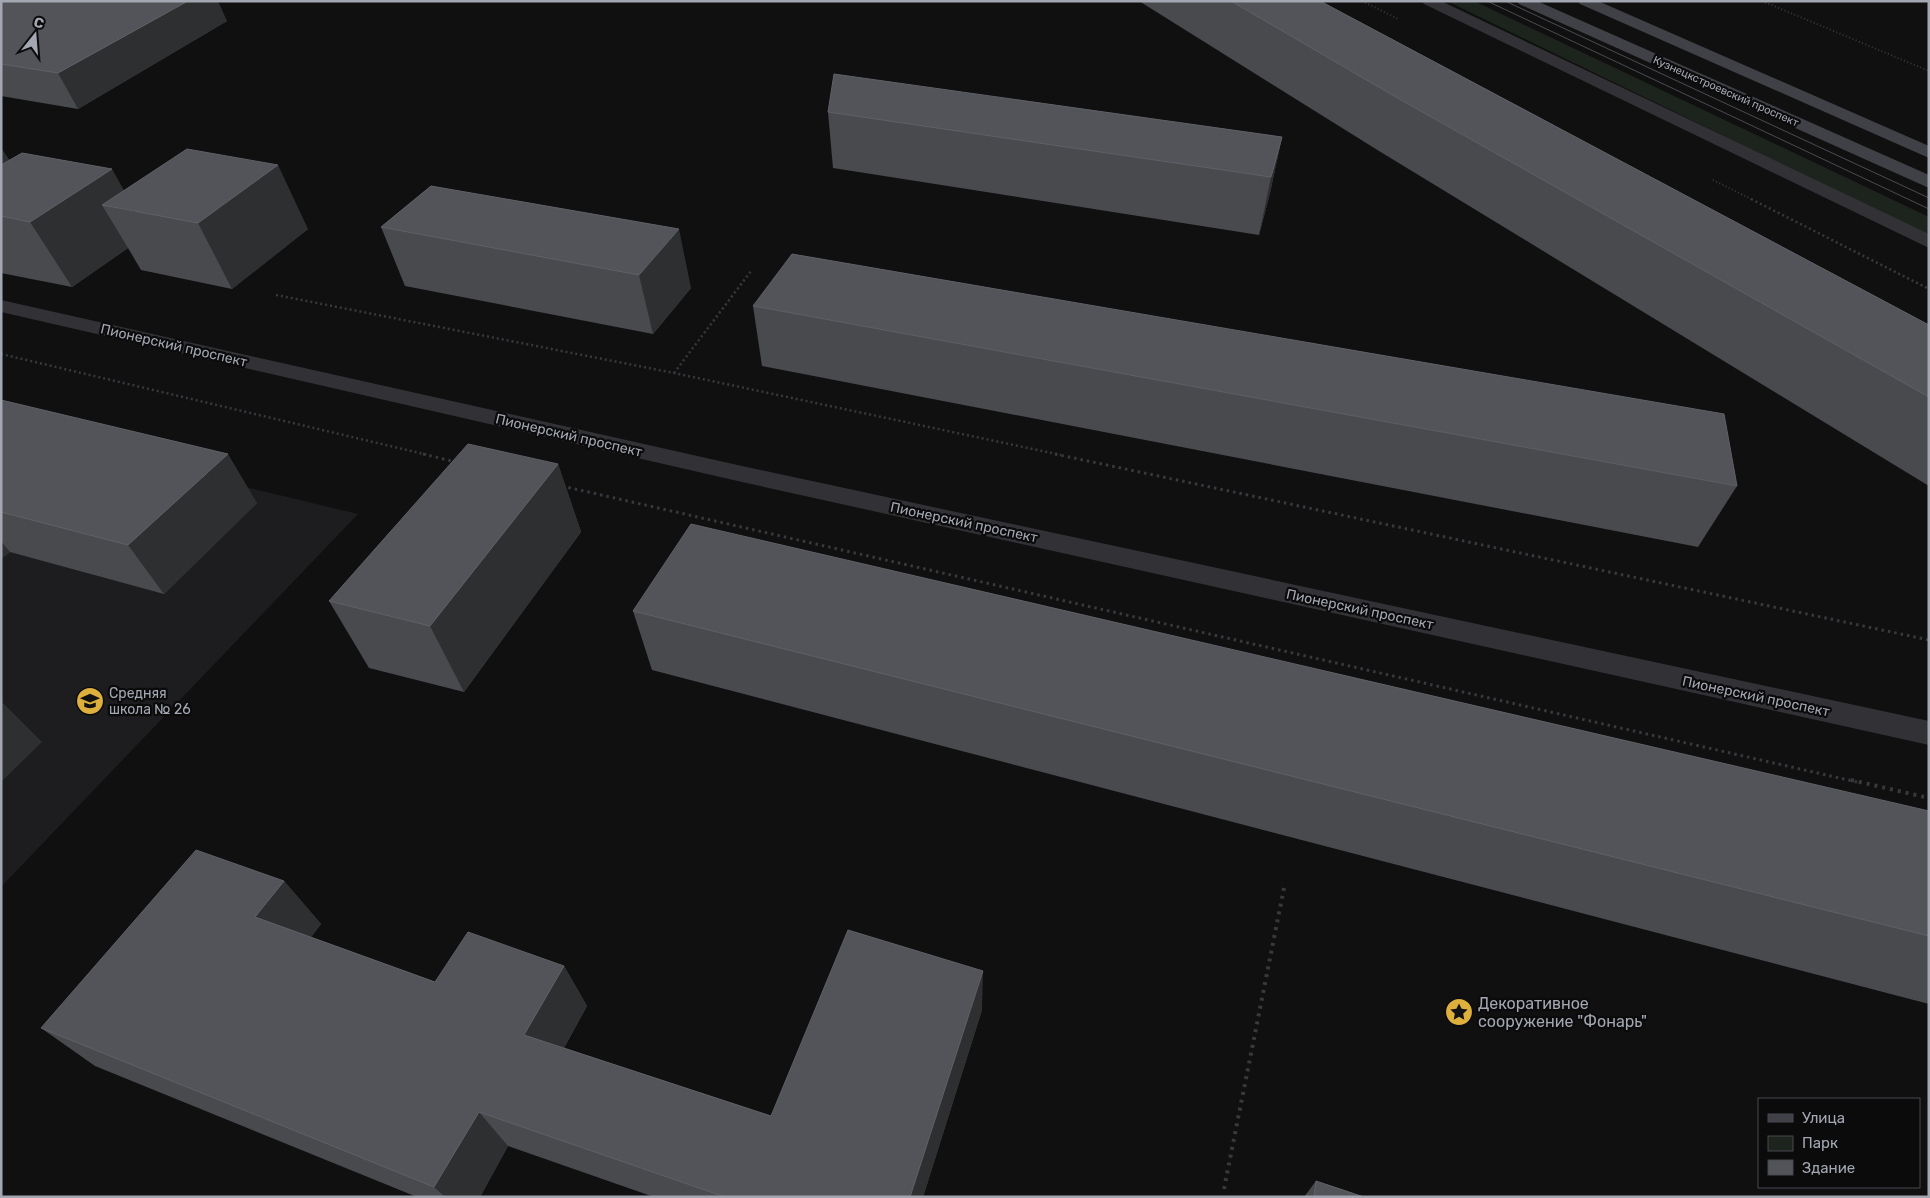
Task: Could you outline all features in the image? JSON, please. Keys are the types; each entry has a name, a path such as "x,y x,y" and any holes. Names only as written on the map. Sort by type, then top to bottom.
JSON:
{"main road":[{"name":"Кузнецкстроевский проспект","path":"1524,1 1929,182"},
{"name":"Кузнецкстроевский проспект","path":"1585,1 1929,153"}],"street":[{"path":"1429,1 1929,242"},
{"name":"Пионерский проспект","path":"1,306 742,474 1929,733"}],"path":[{"path":"1762,1 1929,71"},
{"path":"674,373 751,271"},
{"path":"276,295 674,373 1929,640"},
{"path":"1,354 458,463"},
{"path":"556,485 1929,798"},
{"path":"1224,1188 1284,888"}],"shaded area":[{"name":"Средняя школа № 26","path":"1,428 358,514 1,887"}],"green space":[{"path":"1447,1 1474,1 1929,217 1929,236"}],"building":[{"path":"1,1 188,1 58,73 1,64"},
{"path":"1231,1 1320,1 1929,325 1929,397 1394,96"},
{"path":"834,74 1282,137 1271,177 828,112"},
{"path":"187,149 278,165 198,223 102,205"},
{"path":"22,153 112,169 30,222 1,216 1,165"},
{"path":"431,186 679,229 639,275 381,227"},
{"path":"792,254 1724,414 1737,486 753,306"},
{"path":"1,400 228,454 128,545 1,512"},
{"path":"468,444 558,464 430,626 329,601"},
{"path":"691,524 1929,811 1929,936 633,611"},
{"path":"196,850 284,881 255,917 435,982 468,932 564,966 524,1035 771,1116 848,930 983,971 910,1197 725,1197 479,1112 434,1187 41,1028"},
{"path":"1316,1181 1364,1197 1314,1197"}],"tram line":[{"path":"1487,1 1929,209"},
{"path":"1505,1 1929,198"}],"place":[{"name":"Средняя школа № 26","path":"90,701"},
{"name":"Декоративное сооружение \"Фонарь\"","path":"1459,1012"}]}
